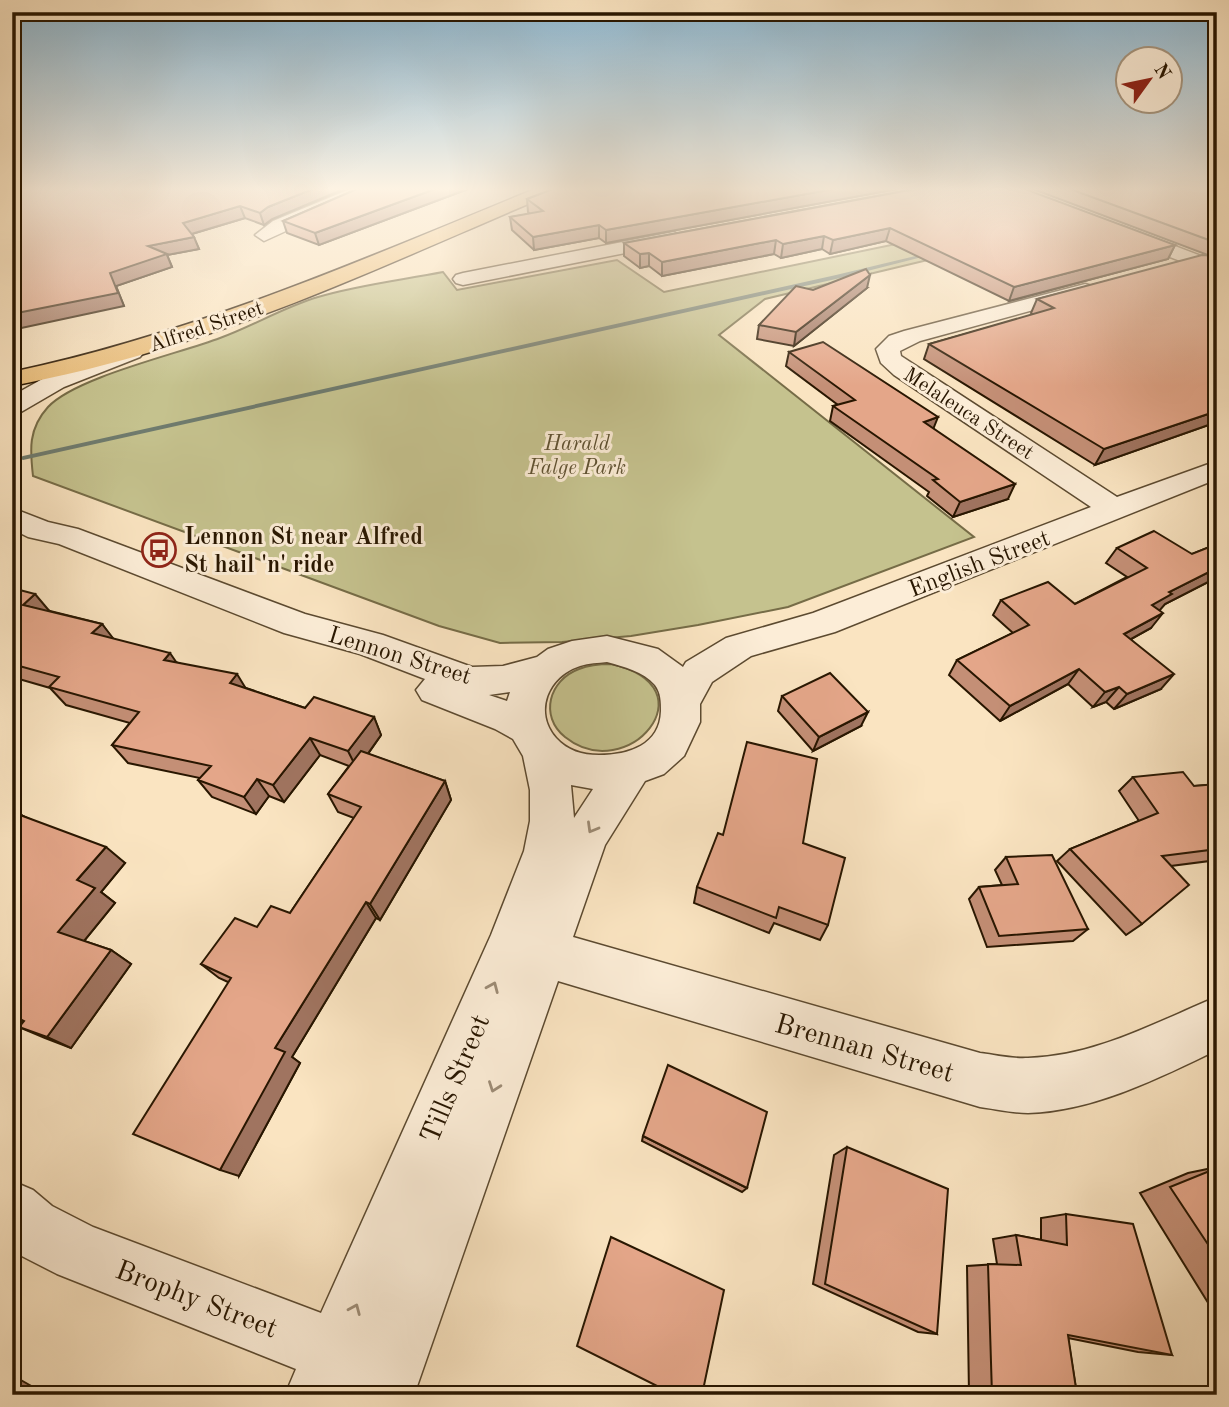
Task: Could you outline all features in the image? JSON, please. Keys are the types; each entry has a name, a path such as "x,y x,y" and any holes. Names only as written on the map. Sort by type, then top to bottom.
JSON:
{"main road":[{"name":"Alfred Street","path":"12,363 97,344 183,320 348,255"},
{"name":"Alfred Street","path":"12,379 132,352 242,316 389,255"}],"street":[{"path":"463,279 590,255"},
{"path":"1180,255 1206,265"},
{"path":"1156,271 1206,265"},
{"name":"Melaleuca Street","path":"1103,285 912,336 897,341 888,349 889,358 902,370 1116,510"},
{"path":"12,407 55,382 132,352"},
{"name":"English Street","path":"624,651 662,652 739,647 823,623 1217,469"},
{"name":"Lennon Street","path":"13,488 66,536"},
{"name":"Lennon Street","path":"12,516 39,530 66,536 296,624 403,654 471,681 503,680 546,668"},
{"name":"Lennon Street","path":"296,624 394,675 491,710 535,740"},
{"name":"English Street","path":"682,701 699,672 739,647"},
{"path":"607,649 645,657 675,683 682,701 683,718 678,735 666,750 649,763 629,771 606,774 582,772 561,764 535,740 524,712 534,681 546,668 574,653 607,649"},
{"name":"Tills Street","path":"527,948 552,821 551,790 535,740"},
{"name":"Tills Street","path":"356,1378 527,948 586,836 629,771"},
{"name":"Brennan Street","path":"527,948 980,1080 1033,1085 1079,1076 1127,1063 1217,1023"},
{"name":"Brophy Street","path":"12,1211 30,1228 79,1252 356,1378"}],"green space":[{"name":"Harald Falge Park","path":"845,255 950,255 765,299 719,335 974,537 788,607 631,636 562,642 500,643 439,626 33,476 31,449 37,423 48,407 62,396 104,376 220,338 318,297 443,272 457,290 617,260 664,292"},
{"path":"611,664 641,676 656,692 658,710 650,728 634,742 613,750 589,749 565,737 557,728 552,719 551,699 560,681 569,674 587,667"}],"building":[{"path":"12,255 165,255 110,273 118,293 12,314"},
{"path":"651,255 700,255 662,262"},
{"path":"946,255 1138,255 1014,287"},
{"path":"1202,255 1217,256 1217,411 1104,449 929,344 1054,308 1037,299"},
{"path":"866,269 870,275 796,332 759,325 796,286 813,290"},
{"path":"823,342 938,417 924,422 1015,484 960,502 933,480 938,479 833,406 855,400 789,352"},
{"path":"1154,531 1192,554 1217,544 1217,568 1169,592 1172,594 1152,605 1163,613 1124,634 1174,674 1127,694 1119,687 1105,692 1079,669 1010,706 957,660 1029,625 1001,600 1048,582 1075,604 1147,568 1117,548"},
{"path":"12,588 35,594 23,605 102,624 92,633 170,653 164,660 237,674 230,683 305,708 314,697 374,717 348,751 310,738 273,785 257,779 244,797 198,780 211,766 112,745 139,712 49,687 59,677 12,664"},
{"path":"830,673 868,712 819,737 782,696"},
{"path":"747,742 817,759 803,843 845,858 828,925 779,907 776,918 697,887 718,833 723,835"},
{"path":"361,751 445,781 370,904 366,902 275,1048 285,1052 220,1170 133,1134 231,978 201,964 235,918 257,927 271,906 290,913 361,807 328,794"},
{"path":"1183,772 1194,786 1217,784 1217,849 1162,856 1189,885 1142,924 1070,849 1158,813 1133,777"},
{"path":"12,812 106,847 77,880 95,888 58,932 111,950 47,1037 19,1027 24,1021 12,1015"},
{"path":"1052,855 1088,929 999,936 979,887 1018,884 1006,857"},
{"path":"668,1065 767,1112 747,1188 643,1136"},
{"path":"847,1147 948,1189 937,1334 825,1284"},
{"path":"1217,1168 1217,1258 1170,1187"},
{"path":"1066,1214 1133,1224 1172,1355 1068,1335 1077,1395 992,1395 988,1264 1021,1265 1016,1235 1067,1245"},
{"path":"611,1237 724,1290 702,1395 675,1395 577,1346"}],"waterway":[{"path":"23,458 836,277 925,255"}],"place":[{"name":"Lennon St near Alfred St hail 'n' ride","path":"159,550"}]}
